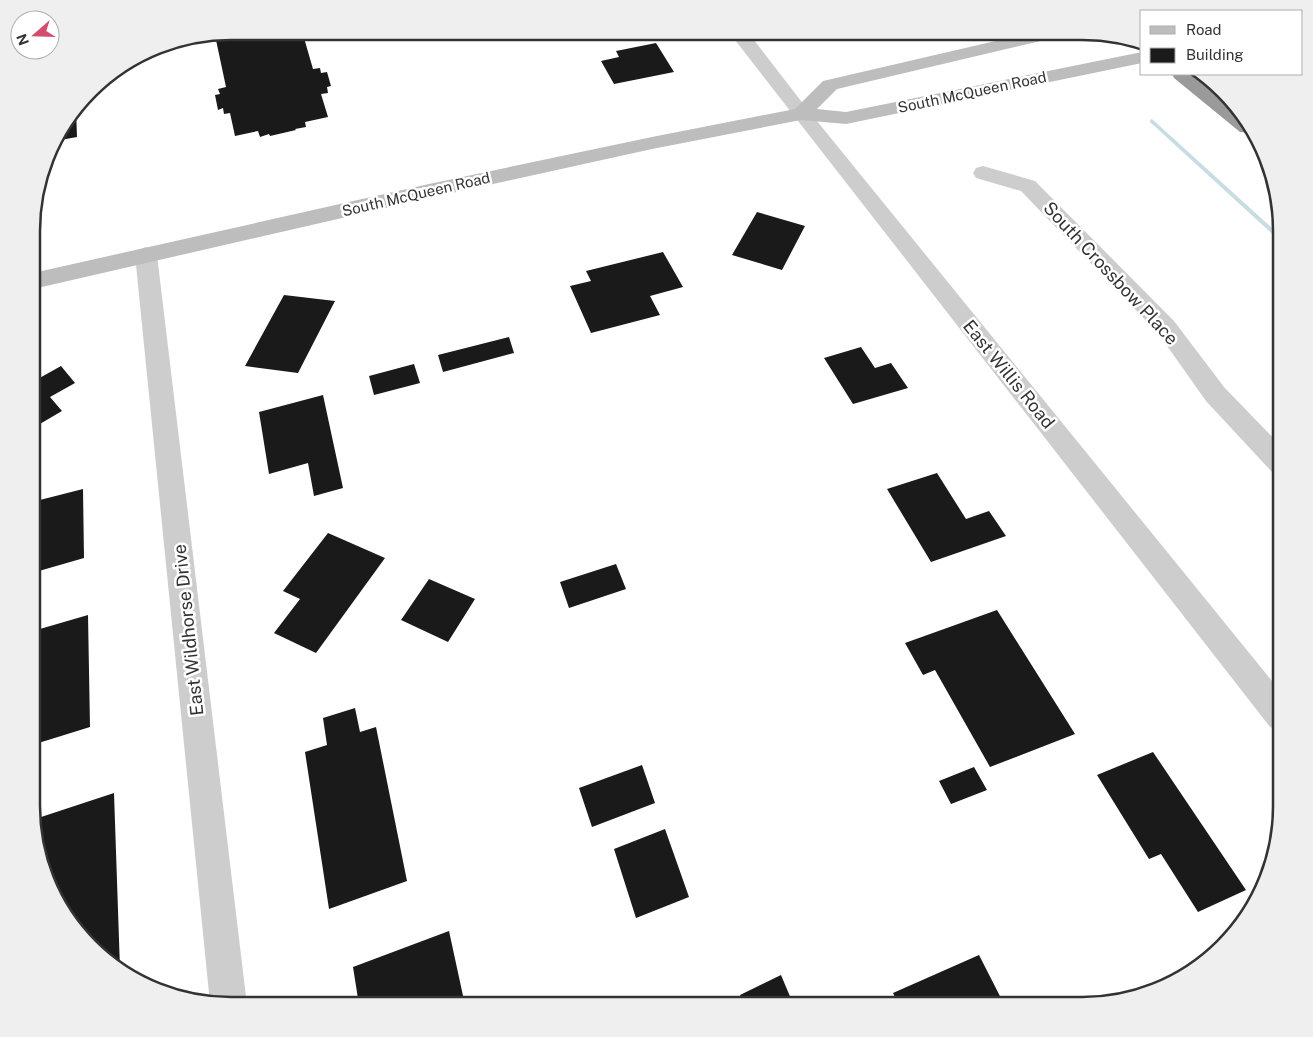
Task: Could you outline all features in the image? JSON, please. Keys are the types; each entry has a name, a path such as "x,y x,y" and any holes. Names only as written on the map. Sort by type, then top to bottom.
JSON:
{"highway":[{"path":"1182,75 1237,119"}],"main road":[{"path":"801,114 830,85 1022,40"},
{"name":"South McQueen Road","path":"40,280 497,176 652,143 801,114 846,118 1140,57"}],"street":[{"name":"East Willis Road","path":"744,40 1273,706"},
{"name":"South Crossbow Place","path":"983,173 1028,186 1166,327 1216,394 1273,455"},
{"name":"East Wildhorse Drive","path":"146,255 229,997"}],"building":[{"path":"216,40 305,40 313,69 320,68 321,73 327,72 331,86 327,87 328,93 321,94 328,117 305,122 306,127 270,136 269,134 260,137 258,131 235,136 230,113 224,114 223,108 218,110 215,95 220,94 218,89 226,87"},
{"path":"656,43 674,72 614,84 601,61 619,57 616,51"},
{"path":"76,120 77,137 64,139"},
{"path":"757,212 805,226 782,270 732,255"},
{"path":"663,252 683,287 650,296 660,315 591,333 570,286 591,281 586,271"},
{"path":"284,295 335,301 298,373 245,366"},
{"path":"509,337 514,353 443,372 438,355"},
{"path":"861,347 875,368 891,363 908,388 853,404 824,358"},
{"path":"414,364 420,383 374,395 369,376"},
{"path":"61,366 75,383 50,397 62,411 40,424 40,378"},
{"path":"323,395 343,488 314,496 308,463 269,474 259,412"},
{"path":"937,473 966,519 989,511 1006,536 931,562 887,489"},
{"path":"83,489 84,558 40,571 40,500"},
{"path":"328,533 385,558 316,653 274,633 300,599 283,591"},
{"path":"616,564 626,589 569,608 560,582"},
{"path":"429,579 475,599 448,642 401,620"},
{"path":"997,610 1075,734 990,767 935,670 923,675 905,643"},
{"path":"88,615 90,727 40,743 40,629"},
{"path":"355,708 360,732 376,727 407,881 329,909 305,752 327,745 323,718"},
{"path":"1153,752 1246,890 1198,912 1161,854 1149,859 1097,775"},
{"path":"642,765 655,803 592,827 579,788"},
{"path":"974,767 987,790 951,804 939,781"},
{"path":"114,793 120,961 105,950 87,932 72,912 50,867 40,817"},
{"path":"665,829 689,897 636,918 614,849"},
{"path":"449,931 463,997 358,997 353,967"},
{"path":"979,955 1000,997 895,997 893,993"},
{"path":"781,975 790,997 741,997 740,995"}],"waterway":[{"path":"1152,121 1273,233"}]}
